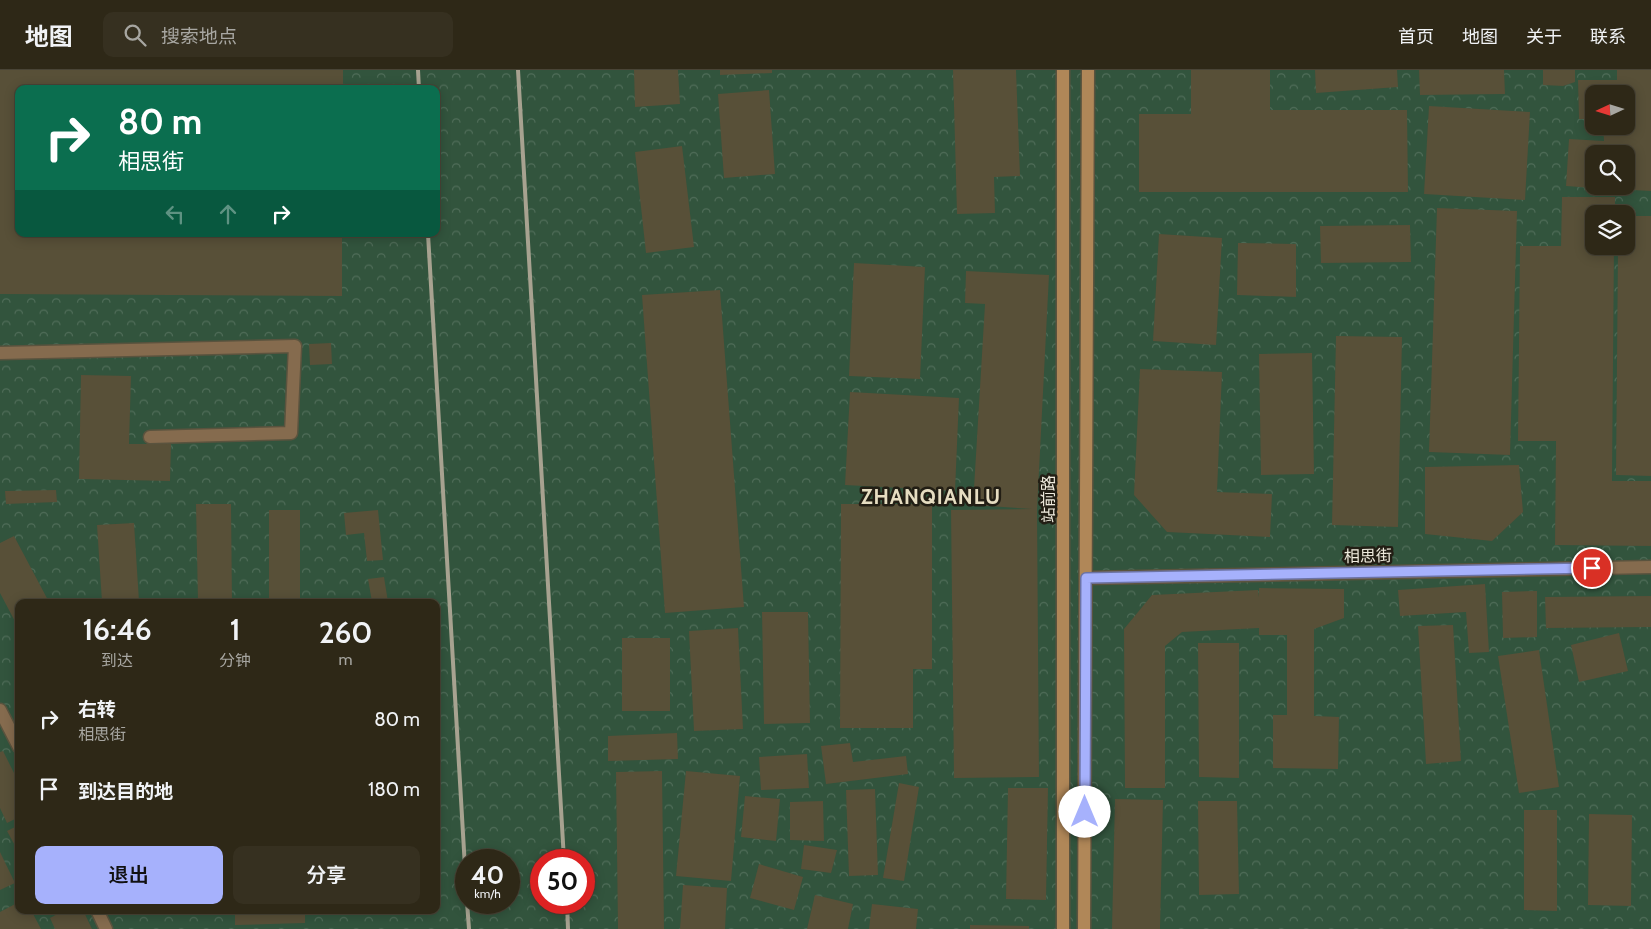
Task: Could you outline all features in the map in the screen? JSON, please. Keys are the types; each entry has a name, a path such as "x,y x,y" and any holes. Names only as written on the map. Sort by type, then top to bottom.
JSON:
{"main road":[{"name":"站前路","path":"1063,929 1064,70"},
{"path":"1084,929 1088,70"}],"street":[{"path":"0,353 295,346 291,433 150,437"},
{"name":"相思街","path":"1086,578 1651,567"},
{"path":"0,710 15,739"},
{"path":"99,914 106,929"}],"green space":[{"path":"0,70 1651,70 1651,929 0,929"}],"building":[{"path":"0,70 343,70 343,85 15,85 15,237 342,237 342,296 0,294"},
{"path":"634,70 678,70 680,104 635,107"},
{"path":"720,70 772,70 772,73 720,75"},
{"path":"953,70 1016,70 1020,176 994,177 995,213 957,214"},
{"path":"1191,70 1270,70 1270,110 1407,110 1408,192 1139,192 1139,114 1191,114"},
{"path":"1315,70 1397,70 1398,87 1316,93"},
{"path":"1419,70 1504,70 1505,94 1420,95"},
{"path":"1543,70 1575,70 1575,82 1563,86 1543,85"},
{"path":"1617,70 1651,70 1651,191 1635,190 1635,145 1585,145 1585,187 1566,186 1569,139 1604,141 1604,135 1635,135 1635,85 1585,85 1585,119 1579,119 1578,80 1617,80"},
{"path":"769,90 775,174 724,178 718,94"},
{"path":"1429,106 1530,112 1525,200 1424,194"},
{"path":"682,146 694,247 646,253 635,152"},
{"path":"1562,197 1615,197 1615,205 1585,205 1585,255 1614,255 1612,481 1651,481 1651,546 1555,545 1556,441 1518,441 1520,246 1561,246"},
{"path":"1437,208 1517,211 1510,455 1429,452"},
{"path":"1635,216 1651,216 1651,476 1616,475 1618,255 1635,255"},
{"path":"1410,225 1411,262 1321,263 1320,226"},
{"path":"1159,234 1222,238 1216,345 1153,341"},
{"path":"1238,243 1296,244 1296,297 1237,295"},
{"path":"854,263 925,267 920,379 849,376"},
{"path":"966,271 1049,275 1037,510 1039,777 954,778 951,510 1032,509 973,505 985,304 965,303"},
{"path":"720,290 744,607 665,613 642,295"},
{"path":"1336,336 1402,337 1398,527 1332,525"},
{"path":"331,343 332,364 310,365 309,344"},
{"path":"1312,353 1314,474 1261,475 1259,354"},
{"path":"1140,369 1222,372 1217,492 1272,494 1270,537 1167,532 1134,495"},
{"path":"81,375 131,376 129,444 171,444 170,481 79,479"},
{"path":"850,392 959,398 955,491 845,485"},
{"path":"1519,465 1523,512 1492,541 1425,534 1425,467"},
{"path":"56,490 57,502 6,504 5,491"},
{"path":"196,504 231,504 232,599 198,599"},
{"path":"841,504 932,504 932,669 913,669 913,728 840,728"},
{"path":"269,510 300,510 300,599 269,599"},
{"path":"378,510 383,560 367,561 364,533 346,535 344,513"},
{"path":"134,523 139,599 102,599 97,525"},
{"path":"14,536 47,599 15,599 15,621 0,593 0,543"},
{"path":"384,577 388,599 371,599 368,579"},
{"path":"1485,584 1489,652 1469,653 1466,612 1400,616 1398,590"},
{"path":"1259,588 1344,589 1344,618 1314,629 1314,716 1339,717 1338,769 1273,768 1273,715 1287,715 1287,635 1259,635 1259,628 1182,632 1165,646 1165,788 1125,788 1124,629 1152,595 1258,590 1259,597"},
{"path":"1537,591 1537,637 1503,638 1502,592"},
{"path":"1651,596 1651,627 1546,628 1545,597"},
{"path":"762,612 808,612 810,723 764,724"},
{"path":"1453,625 1461,761 1426,764 1418,626"},
{"path":"738,628 743,729 694,731 689,631"},
{"path":"1619,633 1628,671 1579,682 1571,645"},
{"path":"622,638 670,638 670,711 622,711"},
{"path":"1198,643 1239,643 1239,778 1199,777"},
{"path":"1539,650 1559,787 1519,793 1498,656"},
{"path":"677,733 678,759 608,761 608,736"},
{"path":"850,743 853,762 906,756 908,774 826,784 821,746"},
{"path":"3,751 15,775 15,819 7,823 0,808 0,752"},
{"path":"807,754 809,788 761,790 759,757"},
{"path":"662,771 664,929 618,929 616,772"},
{"path":"686,771 740,776 731,881 676,876"},
{"path":"899,783 919,787 904,881 883,878"},
{"path":"1008,788 1048,788 1046,900 1006,899"},
{"path":"875,789 878,875 849,876 846,790"},
{"path":"745,796 780,799 776,841 741,837"},
{"path":"1115,799 1163,800 1160,929 1112,929"},
{"path":"823,801 824,841 790,840 790,802"},
{"path":"1198,801 1237,801 1239,894 1199,895"},
{"path":"1524,810 1557,810 1557,911 1524,910"},
{"path":"1589,814 1632,815 1631,906 1588,905"},
{"path":"15,827 15,846 7,831"},
{"path":"804,845 837,850 831,873 801,869"},
{"path":"0,852 15,883 0,890"},
{"path":"759,864 803,877 794,910 750,898"},
{"path":"683,885 727,888 725,929 680,929"},
{"path":"815,895 853,904 848,929 807,929"},
{"path":"15,904 15,914 33,914 41,929 0,929 0,912"},
{"path":"872,904 918,909 916,929 869,929"},
{"path":"58,914 85,914 92,929 55,929 50,918"},
{"path":"235,914 305,914 305,923 235,925"},
{"path":"970,925 1029,926 1029,929 970,929"}],"railway":[{"path":"418,70 419,85"},
{"path":"518,70 563,849"},
{"path":"428,237 464,849"},
{"path":"468,914 469,929"},
{"path":"567,914 568,929"}],"district":[{"name":"ZHANQIANLU","path":"931,496"}],"route":[{"path":"1085,812 1086,578 1592,568"}]}
